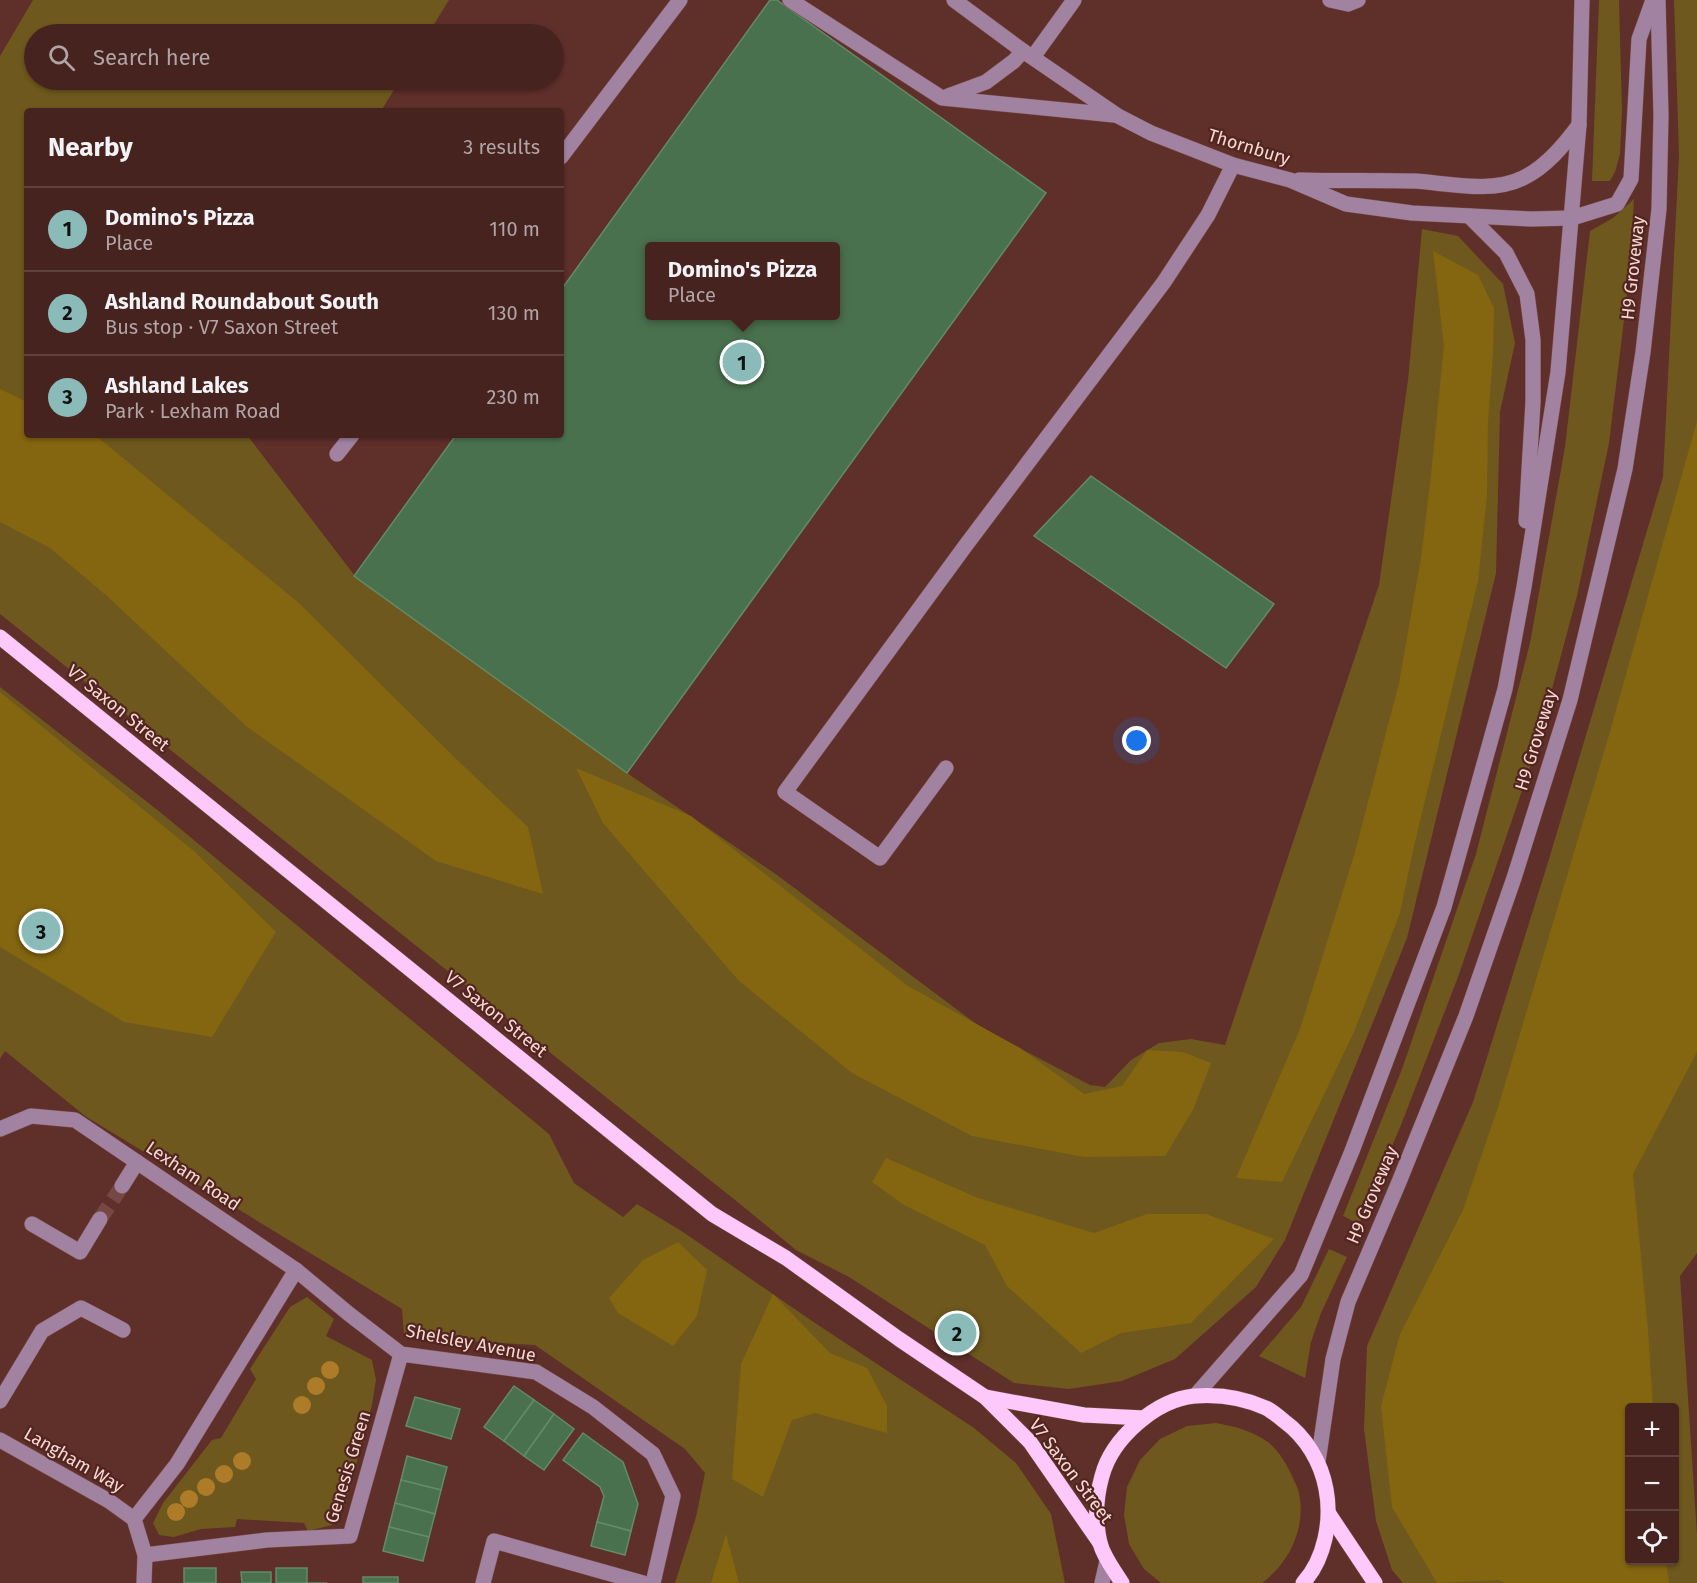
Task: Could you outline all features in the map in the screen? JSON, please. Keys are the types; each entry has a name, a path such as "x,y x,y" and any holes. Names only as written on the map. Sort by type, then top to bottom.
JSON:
{"main road":[{"name":"V7 Saxon Street","path":"0,637 712,1214 786,1258 985,1397 1030,1442 1100,1543"},
{"path":"1122,1583 1107,1561 1100,1543 1096,1509 1102,1474 1119,1442 1144,1418 1168,1404 1195,1396 1232,1396 1267,1408 1297,1431 1318,1462 1328,1496 1329,1514 1323,1547 1303,1583"},
{"name":"V7 Saxon Street","path":"985,1397 1084,1415 1144,1418"},
{"path":"1329,1514 1375,1583"}],"street":[{"path":"564,154 680,0"},
{"path":"790,0 942,98 1118,116"},
{"name":"Thornbury","path":"954,0 1118,116 1151,133 1233,165 1290,180 1346,204 1412,213 1531,219 1572,218 1617,204 1631,179 1639,39 1653,0"},
{"path":"942,98 986,82 1014,61 1028,54 1074,0"},
{"path":"1330,0 1348,4 1358,0"},
{"name":"H9 Groveway","path":"1195,1396 1300,1275 1352,1151 1444,907 1505,689 1524,587 1558,372 1579,125 1582,0"},
{"name":"H9 Groveway","path":"1318,1462 1333,1359 1348,1302 1466,1016 1514,878 1570,700 1625,469 1643,352 1659,209 1661,115 1658,0"},
{"path":"1290,180 1416,181 1476,187 1508,184 1536,171 1562,147 1579,125"},
{"path":"946,768 880,858 785,792 973,535 1164,282 1208,215 1233,165"},
{"path":"1469,216 1506,253 1527,294 1533,340 1533,392 1524,587"},
{"path":"337,454 350,438"},
{"name":"Lexham Road","path":"0,1129 31,1116 75,1120 296,1270 349,1314"},
{"path":"122,1186 137,1162"},
{"path":"32,1224 80,1252 100,1219"},
{"path":"144,1583 145,1556 134,1519 177,1464 296,1270"},
{"path":"0,1401 42,1330 81,1308 123,1330"},
{"name":"Shelsley Avenue","path":"349,1314 401,1353 536,1372 593,1407 653,1454 673,1496 653,1583"},
{"name":"Genesis Green","path":"145,1556 267,1540 351,1536 401,1353"},
{"name":"Langham Way","path":"0,1440 109,1501 134,1519"},
{"path":"483,1583 494,1541 644,1583"},
{"path":"1102,1583 1107,1561"}],"shaded area":[{"path":"33,0 449,0 434,24 24,24 24,90 394,90 383,108 24,108 24,438 249,438 355,576 627,773 777,875 983,1029 1090,1085 1105,1087 1131,1060 1159,1043 1191,1039 1225,1045 1379,585 1408,380 1422,229 1458,236 1503,284 1515,343 1500,412 1496,573 1407,938 1285,1240 1256,1287 1175,1359 1122,1381 1069,1389 1014,1383 849,1277 796,1250 0,614 0,56"},
{"path":"1599,0 1619,0 1622,111 1620,154 1610,181 1592,181"},
{"path":"1674,0 1697,0 1697,1253 1680,1276 1697,1534 1697,1583 1403,1583 1392,1570 1376,1521 1364,1429 1367,1346 1473,1102 1549,859 1663,477 1679,155"},
{"path":"1634,199 1630,271 1609,443 1577,596 1533,759 1458,977 1401,1125 1359,1224 1343,1216 1402,1069 1476,854 1530,643 1565,447 1590,231 1613,218"},
{"path":"1433,251 1478,275 1494,308 1487,495 1478,581 1400,913 1354,1032 1282,1182 1236,1178 1300,1029 1355,852 1399,683 1421,558 1444,346"},
{"path":"0,389 24,401 24,438 99,438 300,604 528,827 543,894 436,861 246,726 107,596 50,548 0,522"},
{"path":"1697,421 1697,1052 1633,1174 1653,1403 1625,1403 1625,1565 1667,1565 1669,1583 1505,1583 1499,1580 1437,1583 1392,1507 1381,1406 1400,1334 1463,1210 1499,1104 1609,735"},
{"path":"0,687 160,812 549,1134 574,1183 623,1217 637,1204 683,1232 974,1428 1016,1463 1051,1514 1065,1583 675,1583 696,1517 705,1473 685,1449 535,1345 404,1335 402,1309 85,1116 5,1051 0,1059"},
{"path":"0,692 195,852 276,932 212,1037 124,1022 0,947"},
{"path":"576,768 691,816 908,986 1020,1048 1084,1094 1122,1086 1147,1050 1183,1052 1211,1063 1193,1110 1165,1156 1084,1157 972,1136 852,1073 739,981 603,823"},
{"path":"886,1158 978,1198 1094,1233 1147,1214 1206,1214 1274,1239 1191,1323 1121,1333 1081,1353 1007,1286 985,1245 904,1205 872,1182"},
{"path":"678,1242 707,1270 697,1316 673,1346 618,1313 609,1298 643,1260"},
{"path":"1329,1249 1347,1257 1321,1313 1311,1342 1305,1378 1259,1356 1301,1307"},
{"path":"773,1294 830,1353 867,1368 887,1406 887,1433 815,1413 792,1420 763,1497 732,1479 741,1364"},
{"path":"307,1297 334,1319 326,1336 372,1360 376,1380 372,1405 346,1502 332,1525 308,1531 304,1523 237,1519 235,1527 201,1529 174,1537 159,1535 153,1523 163,1503 212,1440 221,1438 256,1379 250,1369 290,1307"},
{"path":"1216,1423 1255,1435 1268,1442 1279,1453 1298,1491 1301,1506 1294,1543 1281,1565 1262,1583 1161,1583 1144,1569 1129,1544 1124,1515 1127,1487 1140,1460 1160,1439 1187,1426"},
{"path":"726,1534 739,1583 711,1583"}],"building":[{"path":"770,0 777,0 1046,193 627,773 354,576 454,438 564,438 564,286"},
{"path":"1091,476 1274,604 1226,668 1034,536"},
{"path":"514,1386 534,1400 504,1441 484,1427"},
{"path":"415,1397 460,1409 451,1439 406,1426"},
{"path":"534,1400 554,1414 524,1456 504,1441"},
{"path":"554,1414 574,1429 544,1470 524,1456"},
{"path":"583,1433 623,1462 638,1504 631,1531 597,1522 604,1496 600,1487 563,1460"},
{"path":"407,1456 447,1467 441,1490 401,1480"},
{"path":"401,1480 441,1490 435,1514 395,1503"},
{"path":"395,1503 435,1514 429,1537 389,1527"},
{"path":"597,1522 631,1531 625,1555 591,1546"},
{"path":"389,1527 429,1537 423,1561 383,1551"},
{"path":"184,1568 216,1568 216,1583 184,1583"},
{"path":"276,1568 307,1568 307,1583 276,1583"},
{"path":"241,1572 271,1572 271,1583 242,1583"},
{"path":"363,1577 398,1577 398,1583 363,1583"}],"tunnel":[{"path":"100,1219 122,1186"}],"place":[{"name":"Domino's Pizza","path":"742,362"},
{"name":"Ashland Lakes","path":"41,931"},
{"name":"Ashland Roundabout South","path":"957,1333"}]}
